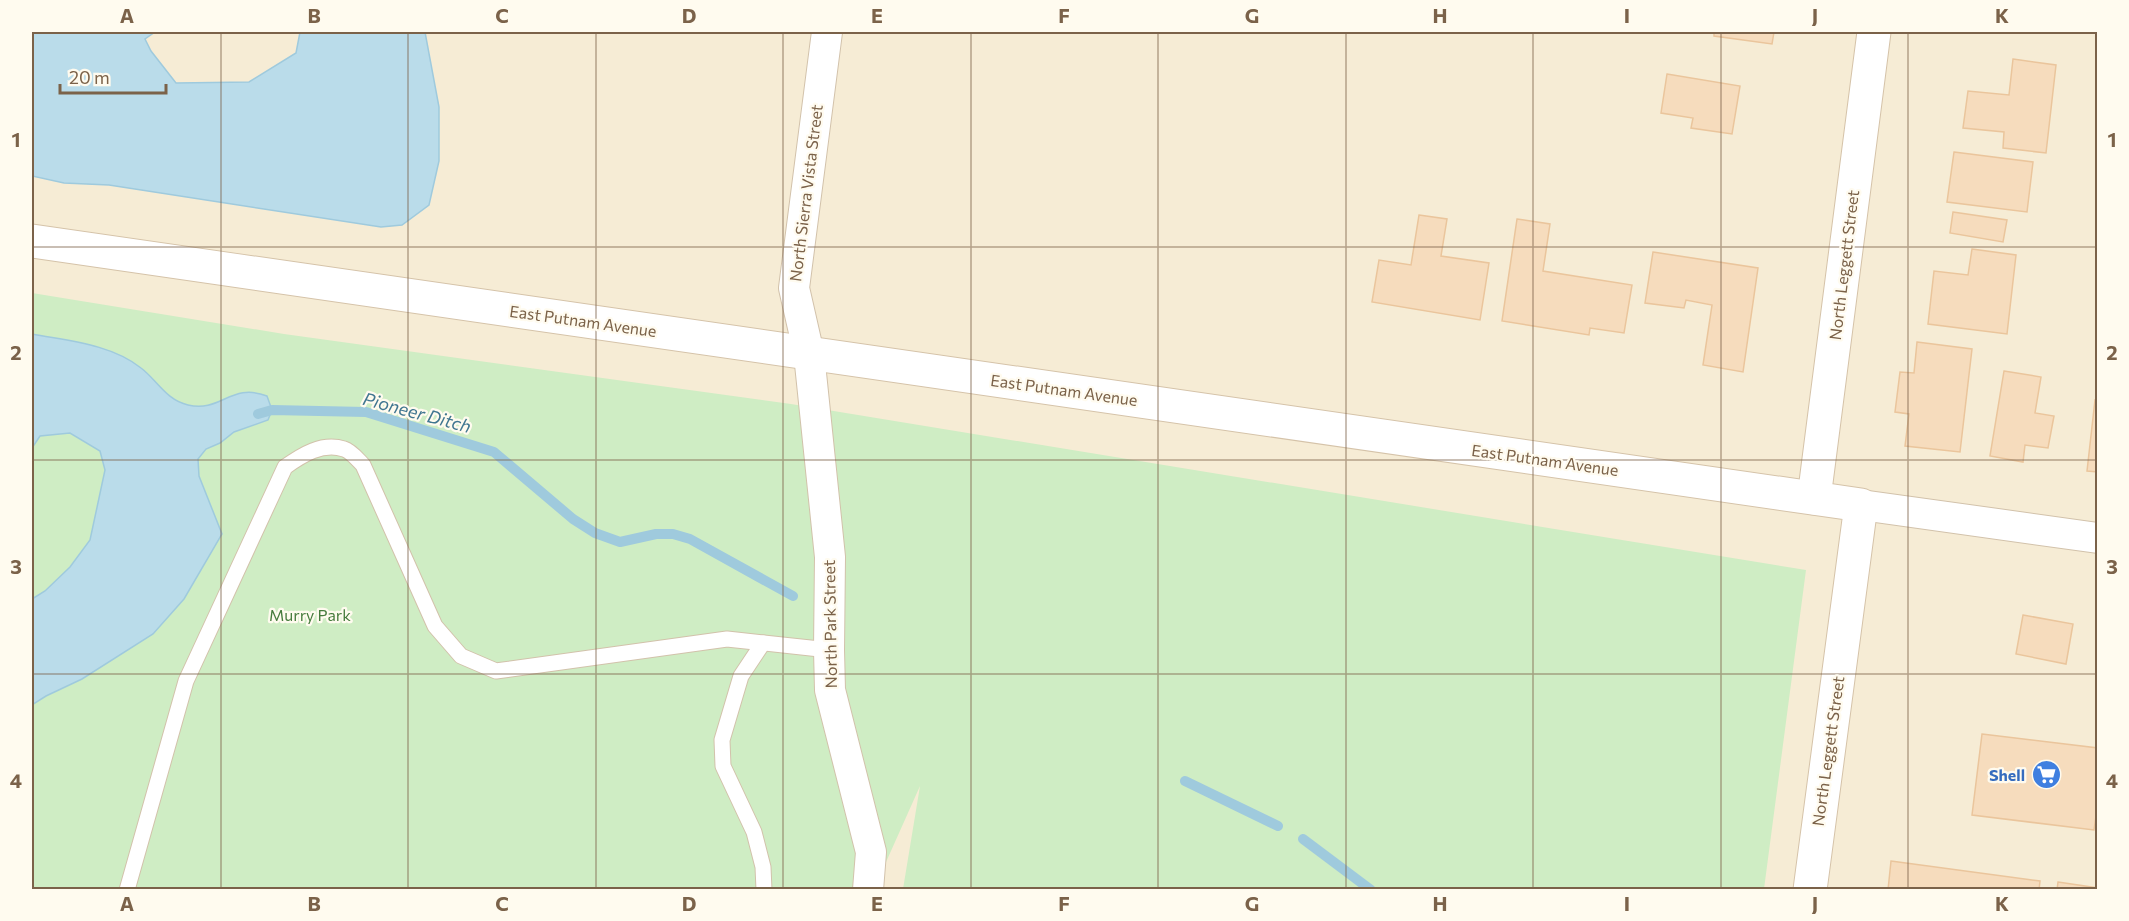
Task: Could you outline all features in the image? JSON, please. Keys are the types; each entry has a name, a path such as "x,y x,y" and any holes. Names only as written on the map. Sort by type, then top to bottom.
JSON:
{"street":[{"name":"North Sierra Vista Street","path":"809,354 794,288 826,32"},
{"name":"North Leggett Street","path":"1814,498 1874,32"},
{"name":"East Putnam Avenue","path":"32,241 2097,538"},
{"name":"North Park Street","path":"809,354 830,557 830,690 871,852 868,890"},
{"name":"North Leggett Street","path":"1810,890 1861,505"}],"lane":[{"path":"127,890 186,681 285,467 304,454 326,447 346,449 363,465 435,626 461,656 496,671 727,639 829,650"},
{"path":"763,643 741,676 722,740 723,766 754,831 763,867 764,890"}],"shaded area":[{"path":"32,32 2097,32 2097,889 32,889"}],"green space":[{"name":"Murry Park","path":"32,293 284,334 791,404 1806,570 1764,889 903,889 920,786 874,889 32,889"}],"water":[{"path":"32,32 155,32 145,39 151,51 176,83 249,82 296,53 300,32 425,32 439,107 439,161 429,205 402,225 381,227 109,185 64,183 32,176"},
{"path":"32,334 89,345 116,354 141,368 174,399 188,405 209,405 235,395 255,393 267,396 272,410 268,420 234,432 220,443 206,449 198,459 199,476 222,534 184,599 153,634 82,679 32,705 32,599 45,591 70,567 90,540 105,470 100,451 70,433 40,436 32,448"}],"building":[{"path":"1714,32 1774,32 1772,44 1714,36"},
{"path":"2013,59 2056,65 2046,153 2003,148 2004,132 1963,128 1968,91 2009,95"},
{"path":"1667,74 1740,86 1732,134 1691,128 1693,118 1661,113"},
{"path":"1954,152 2033,162 2027,212 1947,202"},
{"path":"1953,212 2007,220 2003,242 1950,233"},
{"path":"1419,215 1447,219 1441,256 1489,263 1480,320 1372,302 1379,260 1411,265"},
{"path":"1517,219 1550,224 1543,271 1632,285 1624,333 1590,328 1589,335 1502,321"},
{"path":"1972,249 2016,255 2007,334 1928,324 1934,271 1968,275"},
{"path":"1653,252 1758,268 1743,372 1703,365 1712,305 1686,300 1684,308 1645,303"},
{"path":"1917,342 1972,349 1960,452 1905,446 1909,414 1895,412 1900,372 1914,373"},
{"path":"2004,371 2041,377 2035,413 2054,416 2048,448 2025,445 2023,462 1990,456"},
{"path":"2095,400 2098,401 2098,472 2087,471"},
{"path":"2023,615 2073,624 2066,664 2016,654"},
{"path":"1982,734 2098,748 2098,802 2094,830 1972,815"},
{"path":"1891,861 2040,881 2039,890 1888,890"},
{"path":"2058,882 2098,888 2098,890 2057,890"}],"waterway":[{"name":"Pioneer Ditch","path":"258,414 272,410 366,412 494,452 573,519 595,533 620,542 656,534 673,534 690,539 793,596"},
{"name":"Pioneer Ditch","path":"1185,781 1278,826"},
{"name":"Pioneer Ditch","path":"1303,839 1371,890"}],"place":[{"name":"Shell","path":"2046,775"}]}
